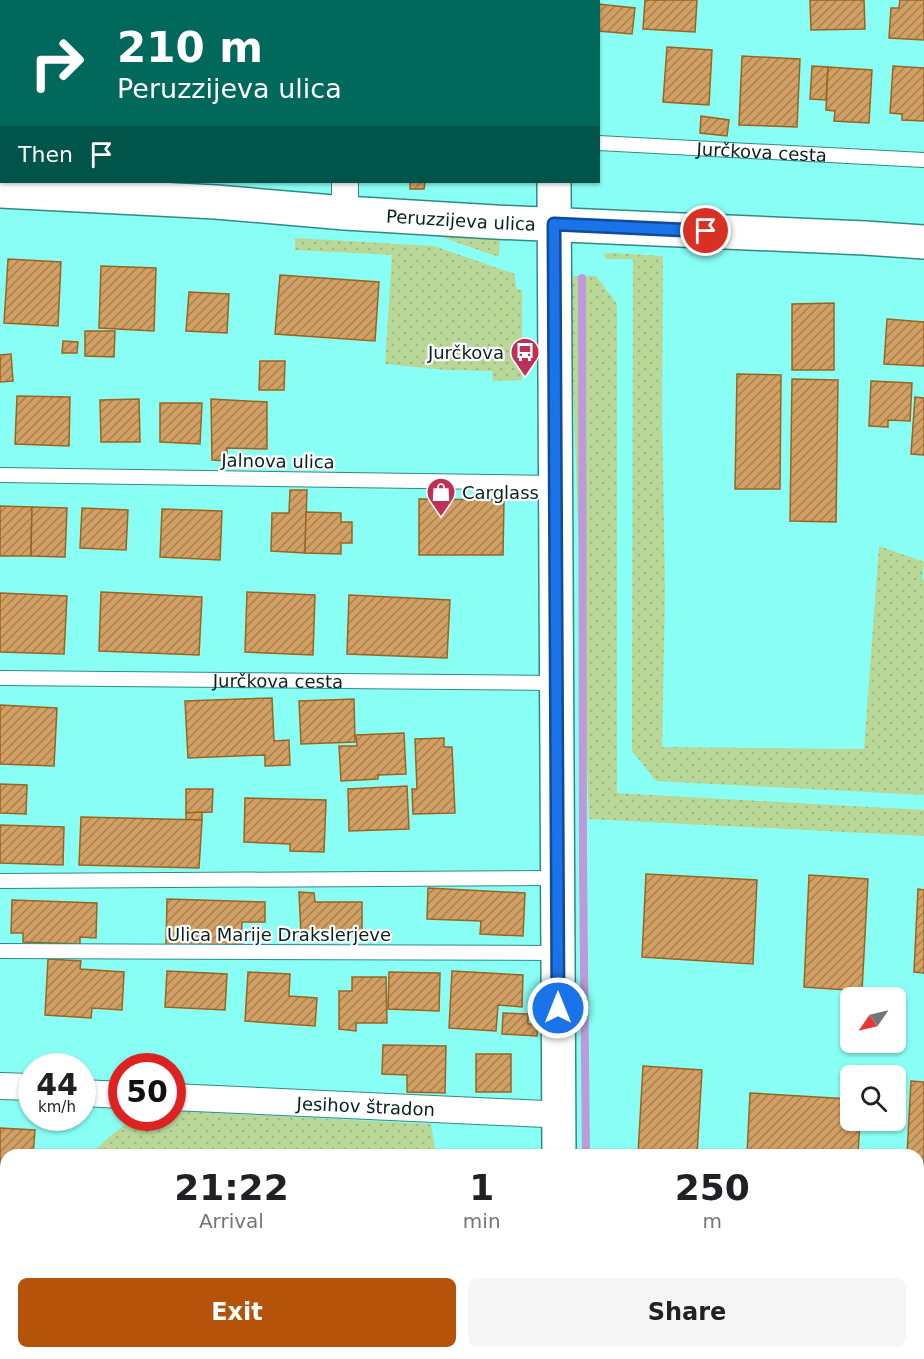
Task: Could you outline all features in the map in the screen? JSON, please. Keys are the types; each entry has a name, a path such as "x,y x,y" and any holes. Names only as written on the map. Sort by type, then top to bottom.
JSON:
{"main road":[{"path":"554,183 559,1149"},
{"name":"Peruzzijeva ulica","path":"0,191 216,202 345,197 554,224 924,242"}],"street":[{"path":"0,1086 18,1087"},
{"name":"Jesihov štradon","path":"186,1098 558,1116"}],"lane":[{"name":"Jurčkova cesta","path":"600,143 924,160"},
{"name":"Jalnova ulica","path":"0,475 555,483"},
{"name":"Jurčkova cesta","path":"0,678 556,683"},
{"path":"0,881 557,878"},
{"name":"Ulica Marije Drakslerjeve","path":"0,951 557,953"}],"green space":[{"path":"441,234 500,238 499,257 444,238 440,236"},
{"path":"295,238 434,246 515,274 516,289 522,290 522,380 493,381 492,371 446,370 385,364 392,255 295,250"},
{"path":"604,254 663,256 662,413 665,591 662,747 864,749 879,546 924,562 922,579 924,580 924,795 656,781 632,751 633,259 606,259"},
{"path":"574,276 596,276 617,304 617,793 924,810 924,836 589,819 570,302 571,281"},
{"path":"186,1112 431,1124 435,1149 96,1149 117,1131 186,1131"}],"building":[{"path":"645,0 697,0 695,32 643,29"},
{"path":"810,0 864,0 865,29 811,30"},
{"path":"900,0 924,0 924,40 889,38 891,8 899,8"},
{"path":"600,4 635,8 632,34 600,31"},
{"path":"667,47 712,50 709,105 663,102"},
{"path":"742,56 800,59 797,127 739,125"},
{"path":"812,66 828,67 826,100 810,99"},
{"path":"893,66 924,68 924,121 902,120 902,114 890,113"},
{"path":"828,67 872,70 869,123 834,121 835,111 826,110"},
{"path":"701,116 729,120 727,136 700,133"},
{"path":"410,183 425,183 424,189 410,189"},
{"path":"8,259 61,262 58,326 4,323"},
{"path":"101,266 156,268 154,331 99,328"},
{"path":"280,275 379,282 375,341 275,334"},
{"path":"189,292 229,294 227,333 186,331"},
{"path":"834,303 834,370 792,370 792,304"},
{"path":"887,319 924,322 924,366 884,364"},
{"path":"85,331 115,331 114,357 85,356"},
{"path":"63,341 78,342 77,353 62,353"},
{"path":"11,354 13,381 0,382 0,355"},
{"path":"260,361 285,361 284,390 259,390"},
{"path":"737,374 781,375 780,489 735,489"},
{"path":"792,379 838,380 836,522 790,521"},
{"path":"871,381 912,383 910,421 888,420 888,427 869,426"},
{"path":"17,396 70,397 69,446 15,444"},
{"path":"915,397 924,398 924,455 911,454"},
{"path":"139,399 140,442 101,442 100,400"},
{"path":"211,399 267,402 267,449 227,448 227,461 212,460"},
{"path":"160,403 202,403 200,444 160,442"},
{"path":"290,490 307,490 305,553 271,551 272,513 289,513"},
{"path":"419,499 504,500 503,555 419,555"},
{"path":"0,506 32,507 31,556 0,556"},
{"path":"32,507 67,508 65,557 31,556"},
{"path":"82,508 128,510 126,550 80,548"},
{"path":"162,509 222,511 220,560 160,557"},
{"path":"306,512 341,513 341,522 352,522 352,543 341,543 341,554 305,553"},
{"path":"101,592 202,597 199,655 99,651"},
{"path":"247,592 315,595 313,655 245,652"},
{"path":"0,593 67,596 64,654 0,652"},
{"path":"349,595 450,600 447,658 347,654"},
{"path":"272,698 274,741 289,740 290,765 265,766 265,755 188,758 185,701"},
{"path":"354,699 355,742 301,744 299,701"},
{"path":"0,705 57,708 54,766 0,764"},
{"path":"404,733 406,774 378,775 378,779 341,781 339,746 357,746 356,735"},
{"path":"444,738 444,747 452,747 455,813 413,814 412,789 417,789 415,739"},
{"path":"0,784 27,785 26,814 0,813"},
{"path":"407,786 409,829 349,831 348,789"},
{"path":"186,789 213,789 212,812 186,813"},
{"path":"245,798 326,800 324,852 290,851 290,844 244,842"},
{"path":"202,812 202,820 186,820 186,813"},
{"path":"81,817 202,820 199,868 79,865"},
{"path":"0,825 64,827 63,865 0,863"},
{"path":"646,874 757,880 753,964 642,957"},
{"path":"809,875 868,879 862,987 840,987 840,989 804,987"},
{"path":"428,888 525,893 523,936 480,934 481,921 427,919"},
{"path":"918,889 924,890 924,973 914,972"},
{"path":"299,892 314,893 315,902 362,902 362,934 301,934"},
{"path":"167,899 265,902 265,922 242,922 241,947 166,945"},
{"path":"12,900 97,903 96,938 80,937 80,944 23,942 23,933 11,933"},
{"path":"48,959 81,961 80,969 124,972 122,1010 92,1008 91,1018 45,1015"},
{"path":"167,971 227,974 225,1010 165,1007"},
{"path":"452,971 523,975 522,1007 498,1005 496,1031 449,1028"},
{"path":"248,972 290,974 289,996 317,998 315,1026 245,1021"},
{"path":"389,972 440,973 439,1011 388,1009"},
{"path":"352,977 386,977 387,1023 356,1023 356,1031 339,1029 339,991 352,991"},
{"path":"503,1013 528,1014 528,1024 538,1024 537,1036 502,1034"},
{"path":"383,1045 446,1046 445,1093 407,1092 407,1075 382,1074"},
{"path":"476,1054 511,1054 511,1092 476,1092"},
{"path":"643,1066 702,1070 697,1149 638,1149"},
{"path":"911,1081 924,1082 924,1149 907,1149"},
{"path":"750,1093 840,1098 840,1131 859,1131 858,1149 747,1149"},
{"path":"0,1128 35,1131 33,1149 0,1149"}],"waterway":[{"path":"582,278 586,1149"}],"place":[{"name":"Jurčkova","path":"525,378"},
{"name":"Carglass","path":"441,518"}],"route":[{"path":"558,1008 554,224 706,231"}]}
